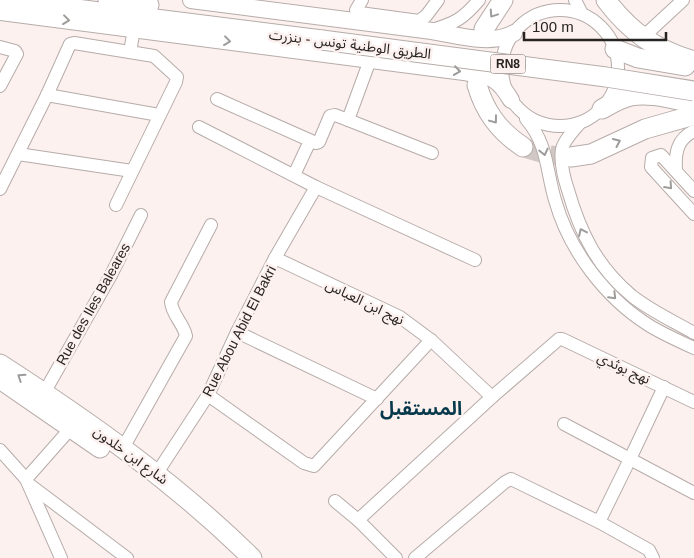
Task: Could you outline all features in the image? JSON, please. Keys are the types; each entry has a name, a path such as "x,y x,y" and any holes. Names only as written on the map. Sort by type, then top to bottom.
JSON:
{"highway":[{"name":"الطريق الوطنية تونس - بنزرت","path":"5,0 608,64 694,78"},
{"name":"الطريق الوطنية تونس - بنزرت","path":"108,0 323,35 694,91"},
{"path":"484,29 503,0"},
{"path":"606,0 618,15 642,38 694,61"},
{"path":"0,2 57,7"},
{"path":"615,49 638,58 694,67"},
{"name":"RN8","path":"477,85 482,102 492,119 508,137 523,147"},
{"path":"602,109 622,98 632,96 649,96 694,103"},
{"path":"571,157 591,154 645,129 694,115"},
{"name":"شارع ابن خلدون","path":"0,364 44,393 74,422 177,505 235,558"},
{"name":"شارع ابن خلدون","path":"0,379 123,448 157,473 213,520 252,558"}],"main road":[{"path":"191,0 468,37 495,39 506,38 514,33"},
{"path":"0,12 464,72 494,79 502,85 515,106"}],"street":[{"path":"362,0 356,10 360,13 420,21 438,0"},
{"path":"432,31 454,24 469,12 479,0"},
{"path":"538,14 550,0"},
{"path":"575,0 582,14"},
{"path":"642,38 683,0"},
{"path":"515,106 533,120 547,125 563,127 579,124 602,109 610,99 617,83 618,66 615,49 610,38 602,28 582,14 560,10 538,14 524,22 514,33 505,48 501,66 503,84 515,106 536,130 559,214 592,273 619,302 637,317 651,327 694,348"},
{"path":"130,52 134,29"},
{"path":"0,189 72,43 154,56 177,77 116,205"},
{"path":"0,47 15,50 17,54 0,86"},
{"path":"348,120 370,60"},
{"path":"47,95 159,115"},
{"path":"216,99 316,143 319,142 330,116 335,115 432,153"},
{"path":"579,124 564,144 562,151 566,182 576,217 584,236 593,252 632,296 656,313 694,332"},
{"path":"200,128 316,187 475,260"},
{"path":"676,170 675,155 677,147 683,139 694,131"},
{"path":"294,175 310,141"},
{"path":"18,154 132,171"},
{"path":"694,191 661,155 656,155 651,161 651,167 694,214"},
{"name":"Rue Abou Abid El Bakri","path":"157,473 208,395 237,332 275,258 316,187"},
{"name":"Rue des Iles Baleares","path":"44,393 111,275 141,215"},
{"path":"123,448 186,336 186,331 171,302 211,225"},
{"name":"نهج ابن العباس","path":"275,258 400,316 431,340 492,397"},
{"path":"237,332 377,399"},
{"name":"نهج بوثدي","path":"492,397 553,343 562,339 694,402"},
{"path":"208,395 311,466 314,466 319,463 431,340"},
{"path":"599,522 664,388"},
{"path":"358,520 492,397"},
{"path":"27,482 74,422"},
{"path":"564,424 694,492"},
{"path":"0,450 27,482 127,558"},
{"path":"415,558 511,479 599,522 649,550 653,558"},
{"path":"27,482 61,558"},
{"path":"335,501 358,520 396,558"}],"tunnel":[{"path":"523,147 547,154 571,157"}],"district":[{"name":"المستقبل","path":"421,408"}]}
